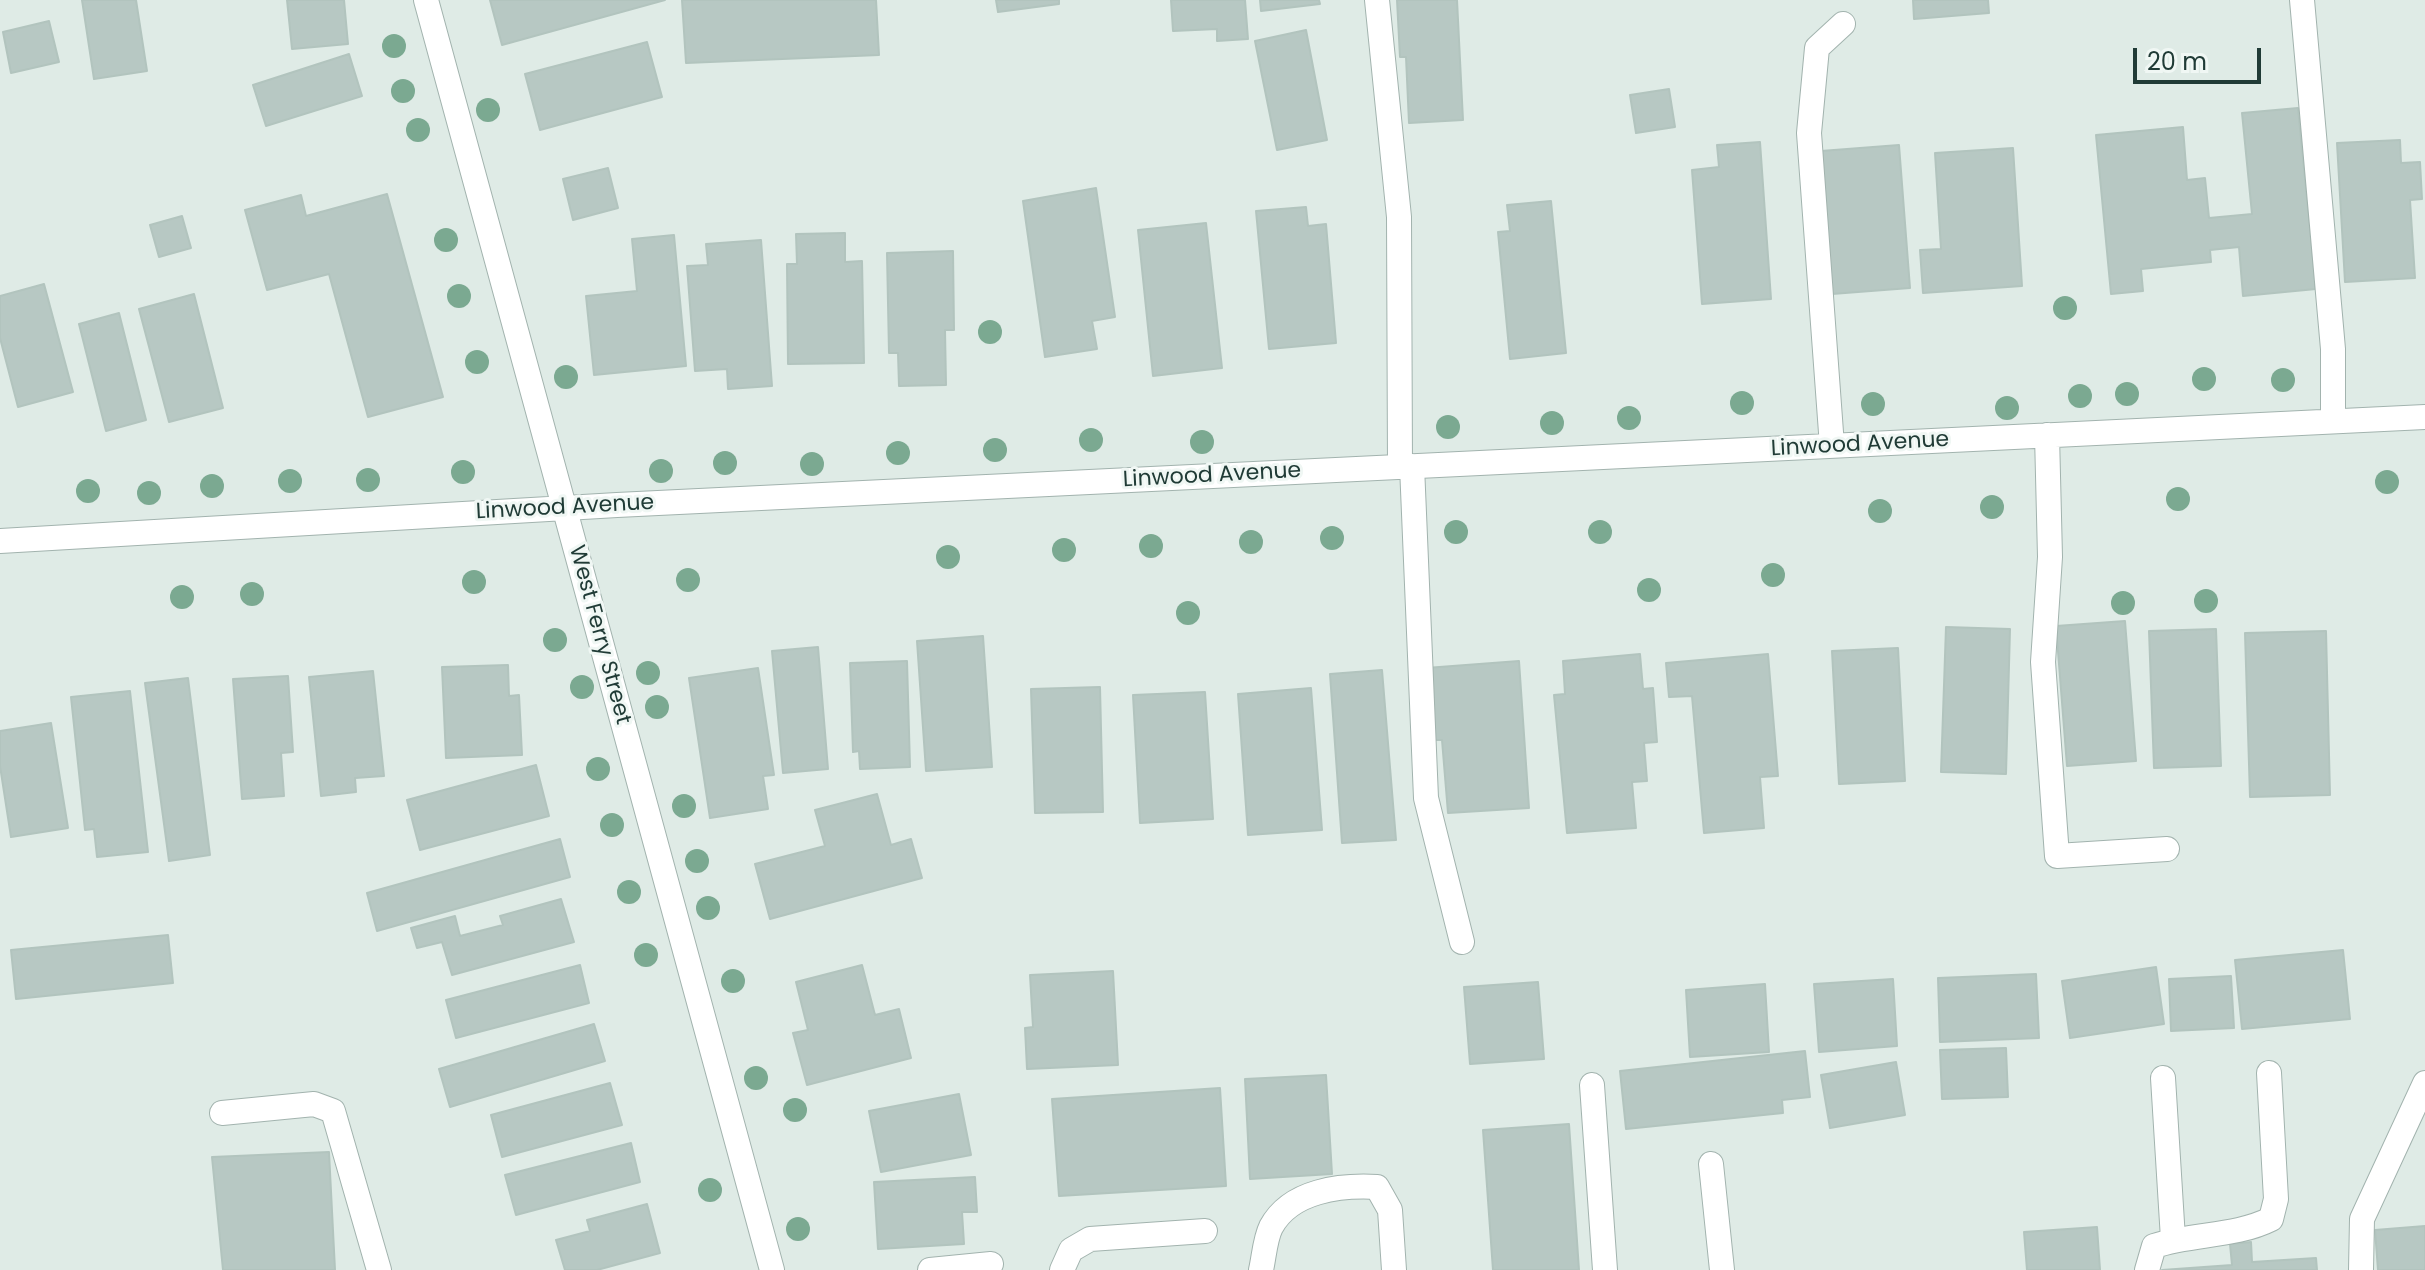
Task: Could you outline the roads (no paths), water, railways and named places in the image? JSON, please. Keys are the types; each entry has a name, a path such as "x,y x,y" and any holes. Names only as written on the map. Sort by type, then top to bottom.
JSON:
{"street":[{"name":"West Ferry Street","path":"426,0 772,1270"},
{"path":"1377,0 1399,217 1406,467 1426,798 1462,942"},
{"path":"2302,0 2333,349 2333,421"},
{"path":"1832,446 1809,133 1817,48 1843,24"},
{"name":"Linwood Avenue","path":"0,541 565,508 2425,417"},
{"path":"2047,435 2050,557 2043,662 2057,856 2167,849"},
{"path":"2147,1270 2154,1246 2173,1239 2252,1229 2271,1219 2276,1199 2269,1073"},
{"path":"2163,1078 2173,1239"},
{"path":"2361,1270 2362,1219 2425,1083"},
{"path":"1592,1085 1605,1270"},
{"path":"222,1113 314,1104 333,1111 379,1270"},
{"path":"1711,1164 1722,1270"},
{"path":"1261,1270 1272,1227 1297,1200 1343,1185 1377,1187 1390,1210 1394,1270"},
{"path":"1062,1270 1071,1250 1090,1239 1205,1231"},
{"path":"930,1270 991,1264"}]}
